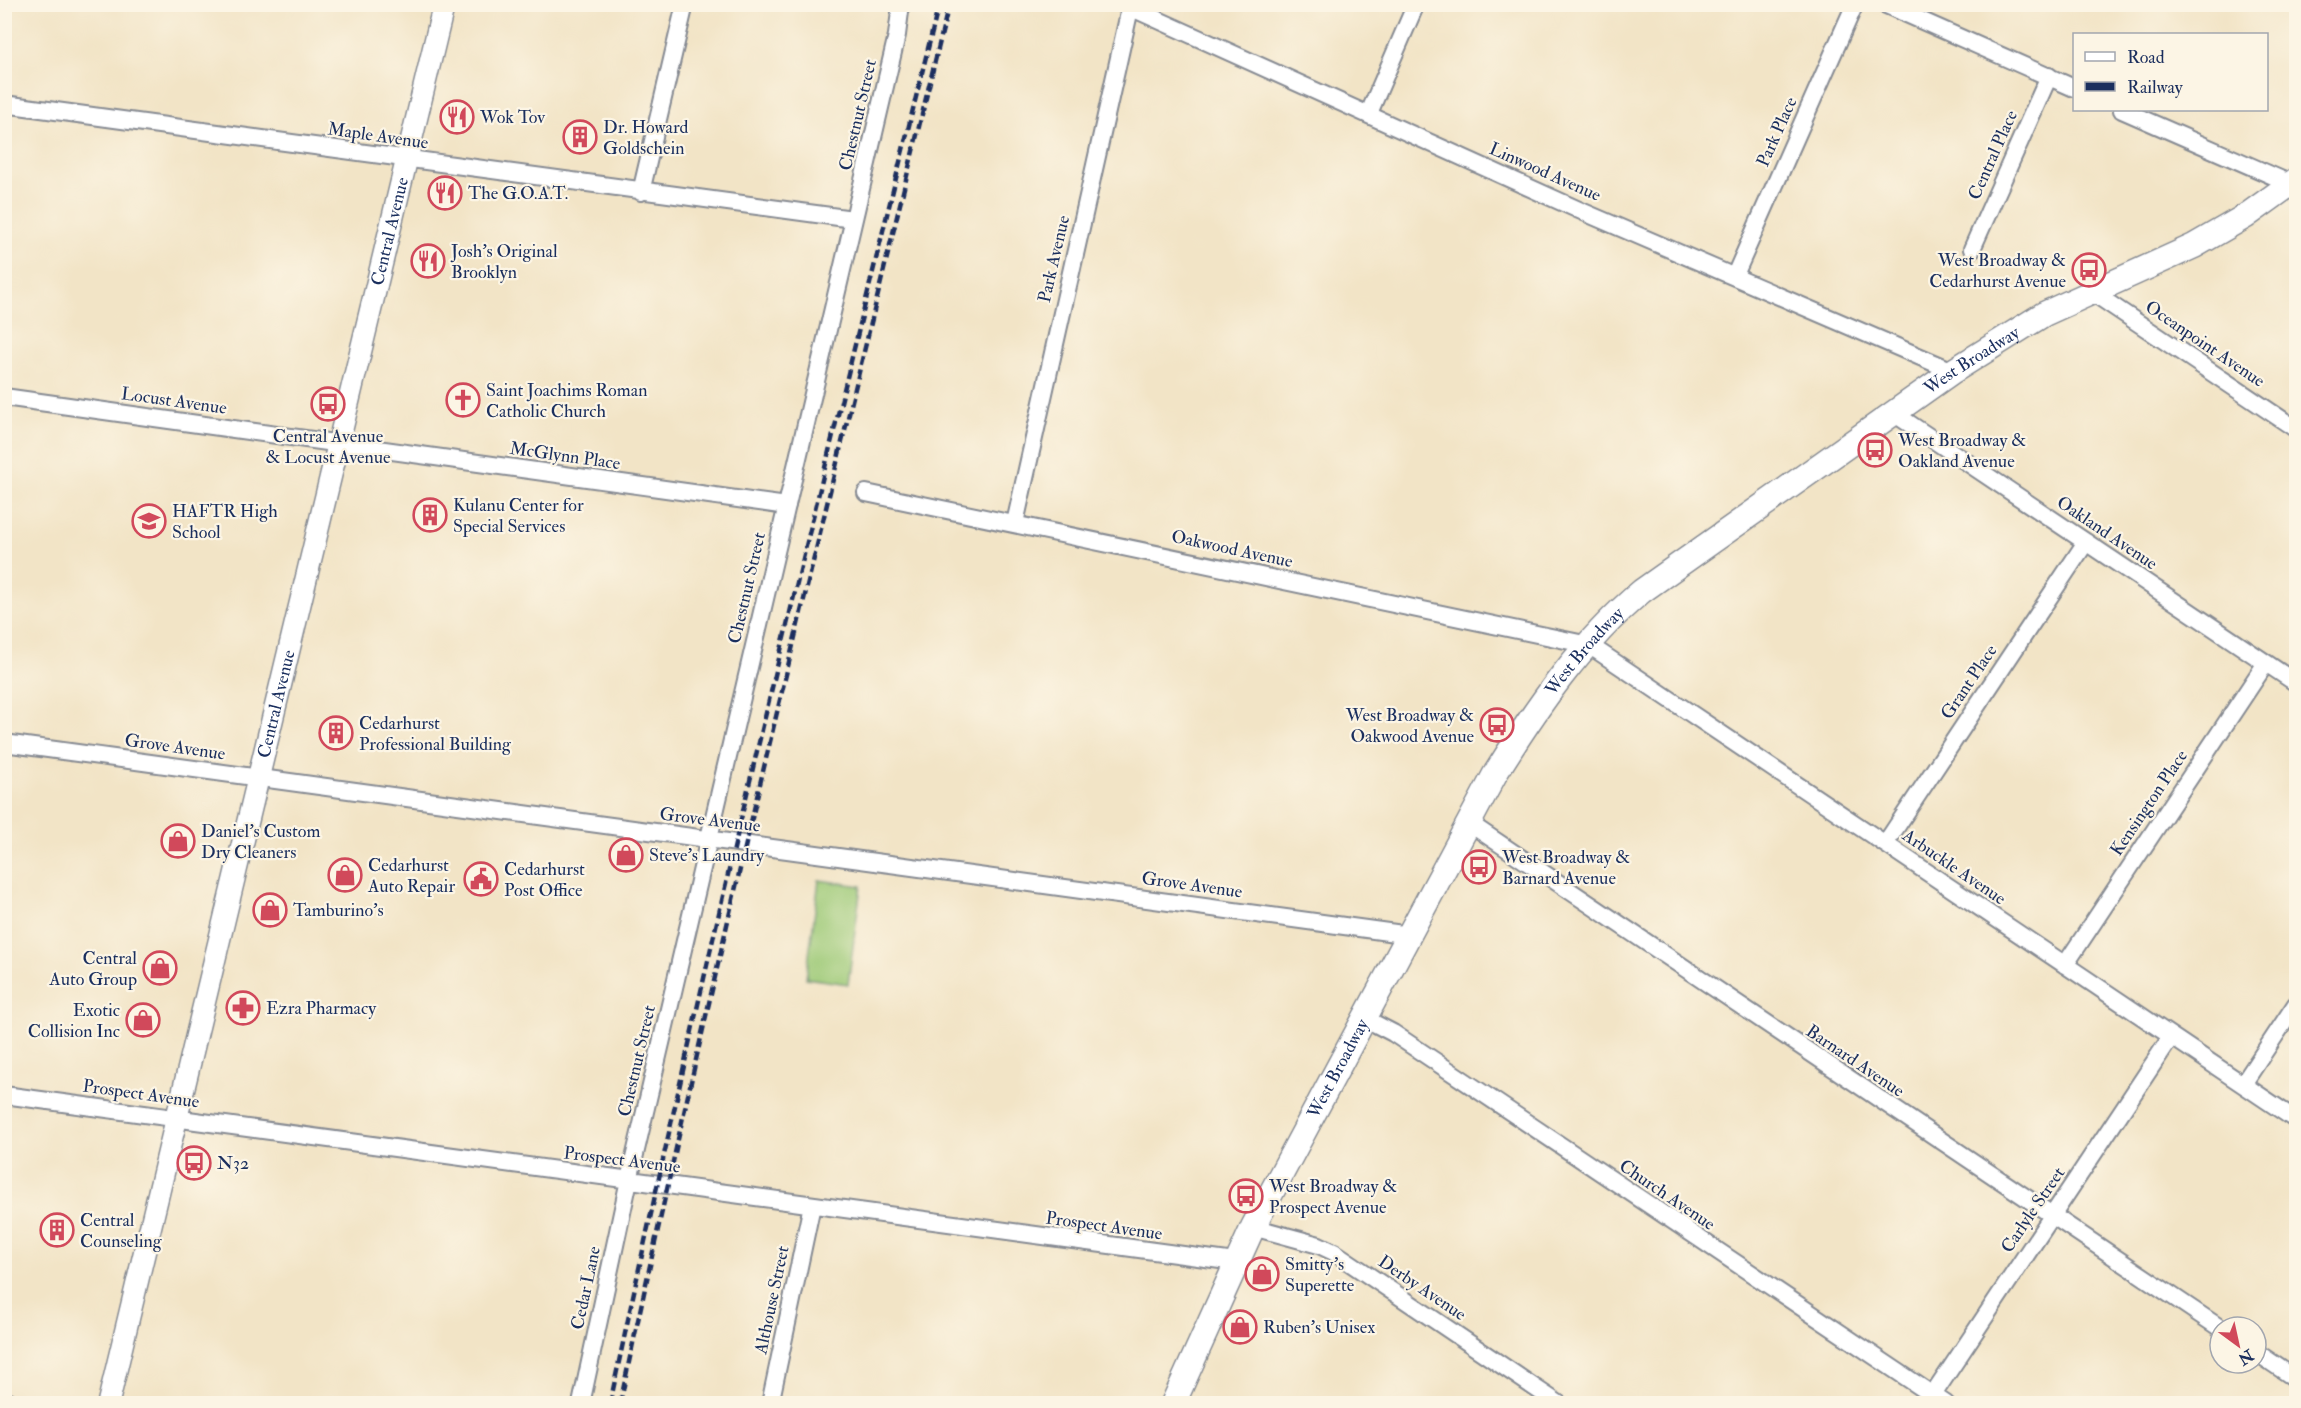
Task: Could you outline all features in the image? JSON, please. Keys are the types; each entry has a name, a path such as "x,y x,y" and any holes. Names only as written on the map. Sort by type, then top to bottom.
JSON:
{"main road":[{"name":"West Broadway","path":"1173,1403 1235,1262 1495,774 1527,722 1621,609 1642,591 1953,371 2044,314 2194,246 2295,184"}],"street":[{"name":"Central Avenue","path":"108,1404 444,4"},
{"path":"641,192 685,4"},
{"name":"Chestnut Street","path":"629,1180 897,35 901,4"},
{"path":"1369,113 1416,4"},
{"name":"Park Place","path":"1735,275 1855,4"},
{"path":"1884,4 2073,88"},
{"name":"Linwood Avenue","path":"1128,6 1580,210 1953,371"},
{"name":"Park Avenue","path":"1015,523 1128,6"},
{"name":"Central Place","path":"1972,249 2049,76"},
{"name":"Maple Avenue","path":"4,104 853,219"},
{"path":"2124,111 2295,184"},
{"name":"Oceanpoint Avenue","path":"2092,292 2296,429"},
{"name":"Locust Avenue","path":"4,396 339,444"},
{"name":"Oakland Avenue","path":"1895,414 2296,683"},
{"name":"McGlynn Place","path":"339,444 787,506"},
{"name":"Oakwood Avenue","path":"866,493 1589,645"},
{"name":"Grant Place","path":"1885,844 2086,542"},
{"name":"Arbuckle Avenue","path":"1589,645 2296,1120"},
{"name":"Kensington Place","path":"2065,965 2266,663"},
{"name":"Grove Avenue","path":"4,743 1410,935"},
{"name":"Barnard Avenue","path":"1469,823 2208,1320"},
{"path":"2243,1084 2296,1004"},
{"name":"Church Avenue","path":"1366,1019 1393,1033 1935,1401"},
{"name":"Carlyle Street","path":"1935,1401 2052,1216 2171,1037"},
{"name":"Prospect Avenue","path":"4,1095 1235,1262"},
{"name":"Cedar Lane","path":"581,1404 629,1180"},
{"name":"Althouse Street","path":"770,1404 812,1205"},
{"name":"Derby Avenue","path":"1253,1227 1319,1245 1334,1252 1559,1404"},
{"path":"2268,1360 2296,1379"},
{"path":"4,1401 16,1404"}],"green space":[{"path":"819,880 861,886 848,984 806,978"}],"railway":[{"path":"610,1404 727,878 810,528 939,4"},
{"path":"620,1404 738,878 949,4"}],"place":[{"name":"Wok Tov","path":"457,117"},
{"name":"Dr. Howard Goldschein","path":"580,137"},
{"name":"The G.O.A.T.","path":"445,193"},
{"name":"Josh's Original Brooklyn","path":"428,261"},
{"name":"West Broadway & Cedarhurst Avenue","path":"2089,270"},
{"name":"Saint Joachims Roman Catholic Church","path":"463,400"},
{"name":"Central Avenue & Locust Avenue","path":"328,404"},
{"name":"West Broadway & Oakland Avenue","path":"1875,450"},
{"name":"Kulanu Center for Special Services","path":"430,515"},
{"name":"HAFTR High School","path":"149,521"},
{"name":"West Broadway & Oakwood Avenue","path":"1497,725"},
{"name":"Cedarhurst Professional Building","path":"336,733"},
{"name":"Daniel's Custom Dry Cleaners","path":"178,841"},
{"name":"Steve's Laundry","path":"626,855"},
{"name":"West Broadway & Barnard Avenue","path":"1479,867"},
{"name":"Cedarhurst Auto Repair","path":"345,875"},
{"name":"Cedarhurst Post Office","path":"481,879"},
{"name":"Tamburino's","path":"270,910"},
{"name":"Central Auto Group","path":"160,968"},
{"name":"Ezra Pharmacy","path":"243,1008"},
{"name":"Exotic Collision Inc","path":"143,1020"},
{"name":"N32","path":"194,1163"},
{"name":"West Broadway & Prospect Avenue","path":"1246,1196"},
{"name":"Central Counseling","path":"57,1230"},
{"name":"Smitty's Superette","path":"1262,1274"},
{"name":"Ruben's Unisex","path":"1240,1327"}]}
